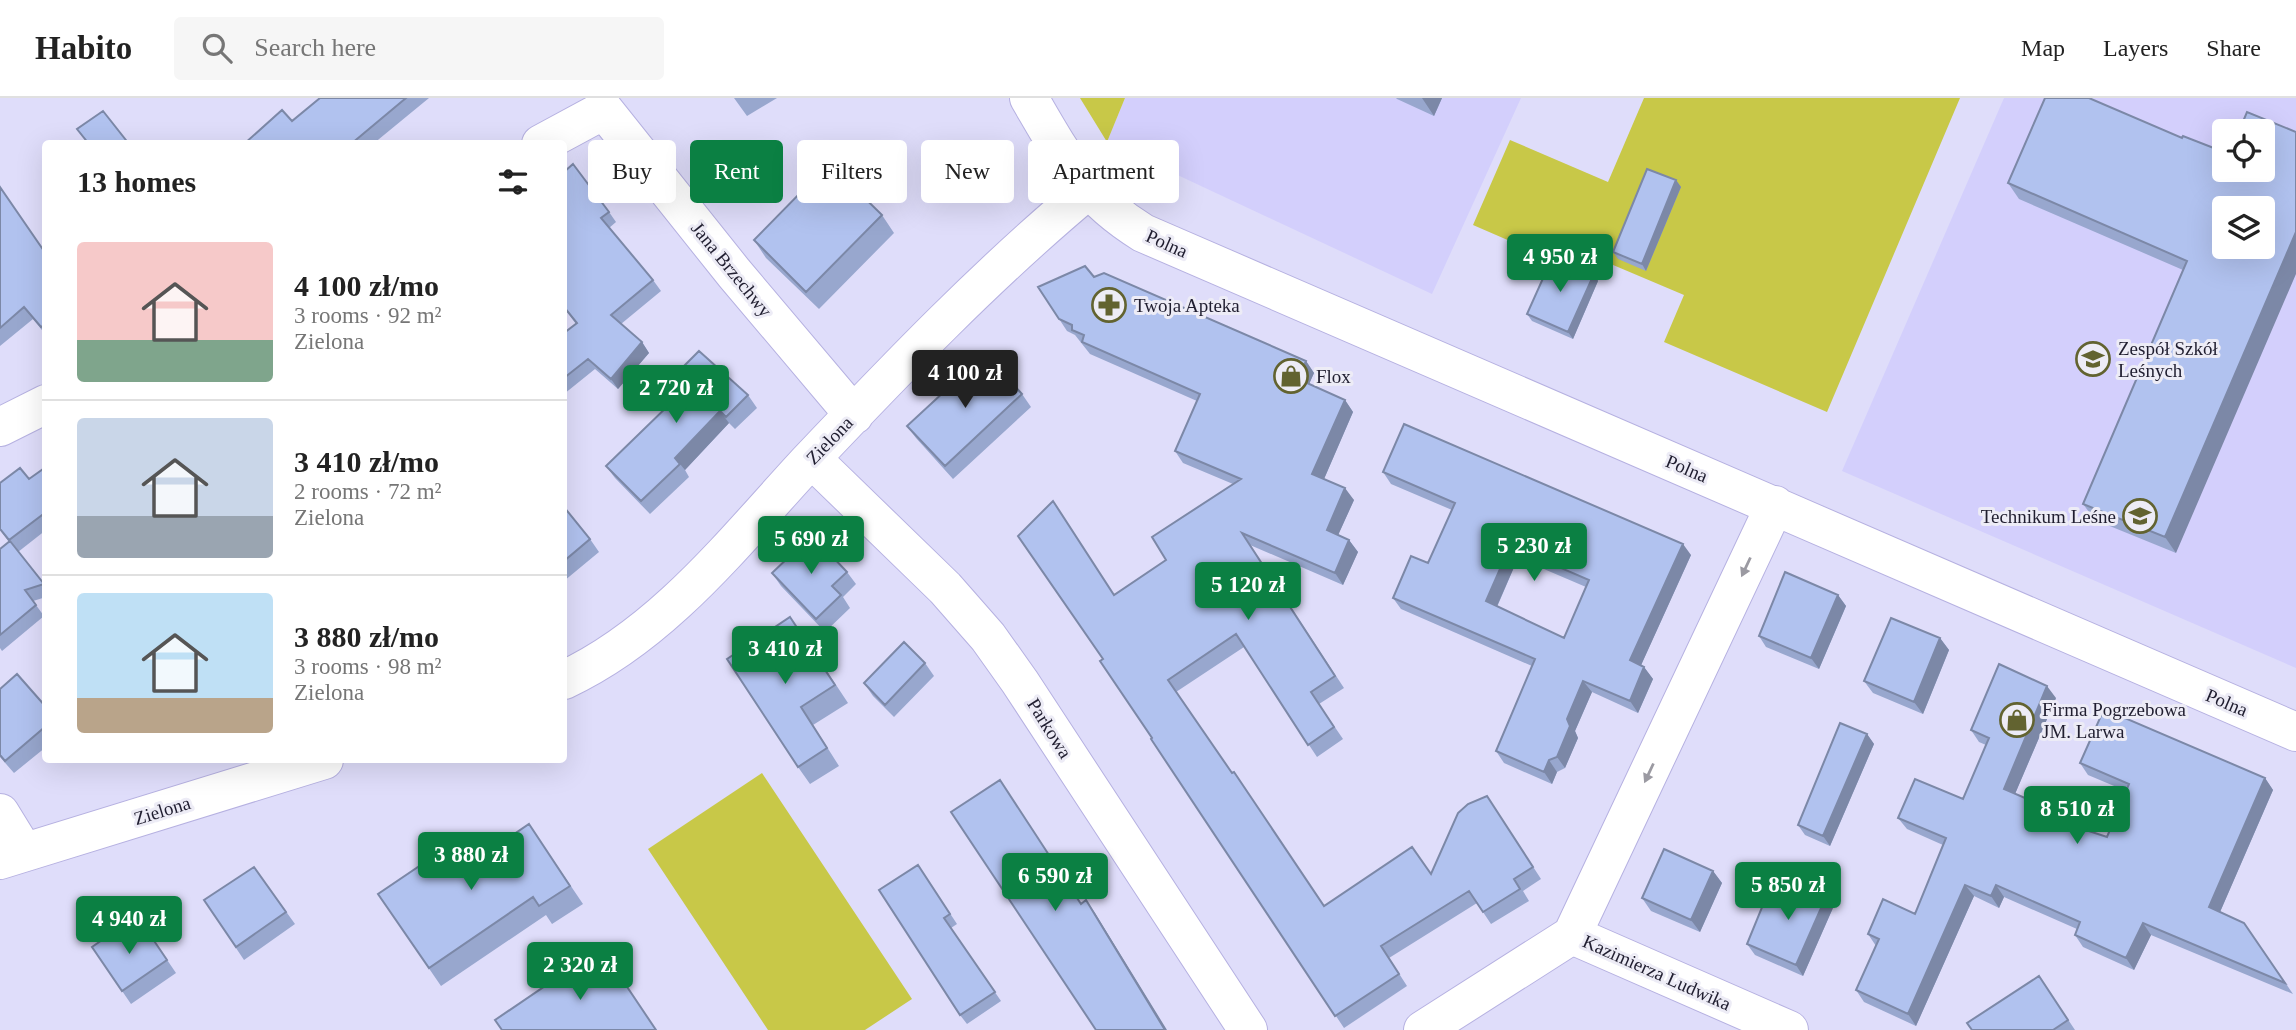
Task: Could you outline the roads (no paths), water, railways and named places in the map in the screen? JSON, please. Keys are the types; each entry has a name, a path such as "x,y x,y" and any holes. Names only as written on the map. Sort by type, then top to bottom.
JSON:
{"street":[{"name":"Polna","path":"1030,98 1054,140"},
{"name":"Jana Brzechwy","path":"548,140 604,110 734,273 854,415"},
{"name":"Zielona","path":"567,678 616,650 661,615 991,274 1073,203"},
{"name":"Polna","path":"1102,203 1113,214 1143,233 2296,732"},
{"path":"0,428 42,406"},
{"name":"Parkowa","path":"812,459 945,588 988,637 1248,1030"},
{"path":"1572,935 1775,505"},
{"name":"Zielona","path":"12,856 314,763"},
{"path":"0,813 12,856"},
{"name":"Kazimierza Ludwika","path":"1423,1030 1572,935 1789,1030"}],"place":[{"name":"Twoja Apteka","path":"1109,305"},
{"name":"Zespół Szkół Leśnych","path":"2093,359"},
{"name":"Flox","path":"1291,376"},
{"name":"Technikum Leśne","path":"2140,516"},
{"name":"Firma Pogrzebowa JM. Larwa","path":"2017,720"}]}
